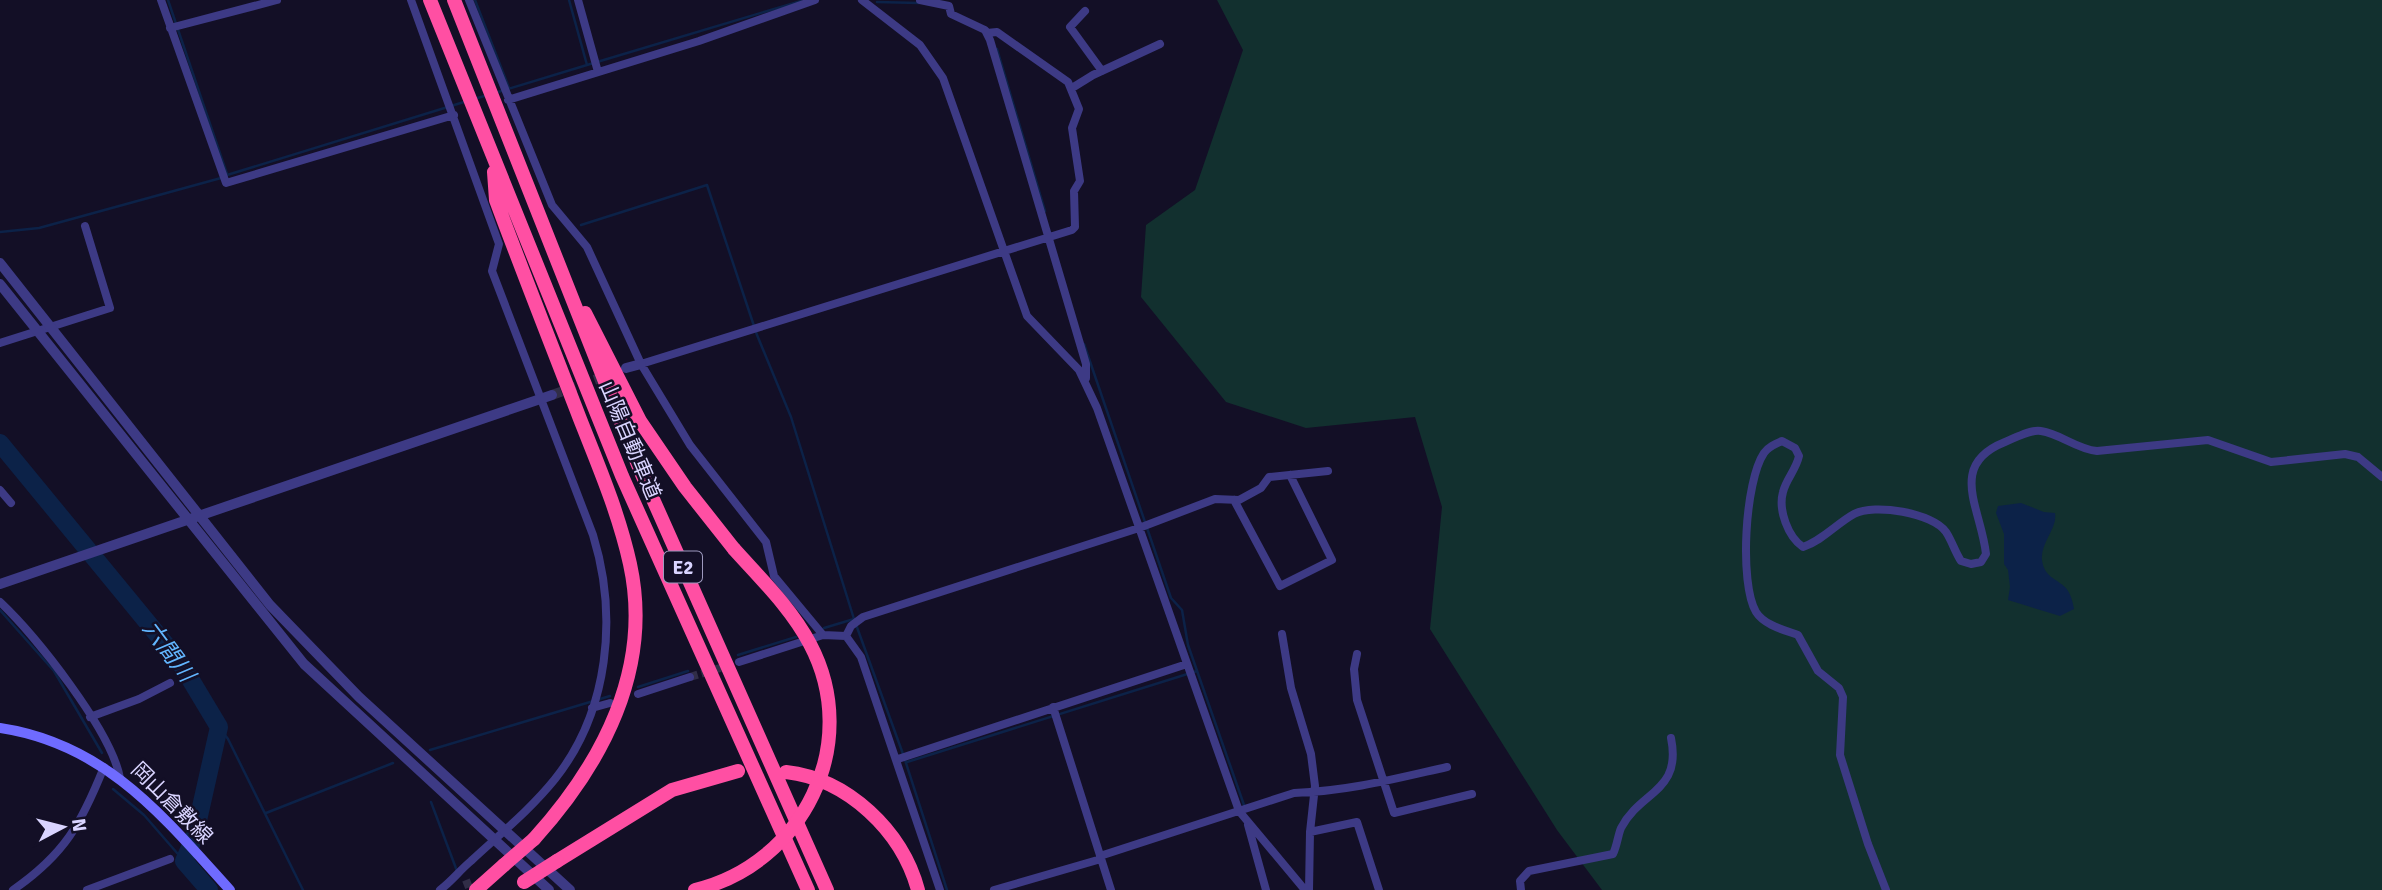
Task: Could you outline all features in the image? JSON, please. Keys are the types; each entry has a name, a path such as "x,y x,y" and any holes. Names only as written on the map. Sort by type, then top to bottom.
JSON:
{"highway":[{"name":"山陽自動車道","path":"430,0 493,160 522,250 808,890"},
{"name":"山陽自動車道","path":"454,0 547,241 640,470 827,890"},
{"path":"547,241 640,421 685,487 734,549 792,613 811,646 824,677 830,707 828,750 816,792 788,835 743,870 726,880 695,890"},
{"path":"467,878 504,865 529,843 584,777 619,711 630,673 635,599 631,568 615,510 522,250"},
{"path":"519,886 672,790 738,771"},
{"path":"786,772 848,794 869,811 886,827 902,853 918,890"}],"main road":[{"name":"岡山倉敷線","path":"0,728 48,740 104,767 120,778 183,838 230,890"}],"street":[{"path":"161,0 175,27 226,183 451,109"},
{"path":"175,27 277,0"},
{"path":"411,0 499,244 492,271 593,535 603,570 607,640 594,704 574,750 557,776 495,840 467,878 455,878 440,890"},
{"path":"469,0 552,205 587,247 641,364 690,444 766,542 774,576 823,635"},
{"path":"578,0 596,66"},
{"path":"507,98 596,66 699,41 815,0"},
{"path":"626,368 1050,238 1075,226 1074,191 1080,181 1072,128 1079,108 1068,82 997,32 989,32 950,7 920,0"},
{"path":"869,2 920,45 943,78 1002,252 1027,316 1079,370 1086,382 1143,526 1189,670 1239,811 1247,824 1307,890"},
{"path":"1085,11 1070,27 1102,71"},
{"path":"989,32 1086,364 1086,382"},
{"path":"1072,89 1102,71 1160,44"},
{"path":"0,344 110,308 85,226"},
{"path":"0,262 270,605 315,654 506,831 529,843 570,890"},
{"path":"0,284 185,519 304,664 550,890"},
{"path":"0,584 552,395"},
{"path":"1886,890 1868,844 1840,755 1844,707 1839,688 1818,671 1798,635 1775,626 1756,612 1748,591 1748,515 1753,485 1764,452 1772,445 1782,441 1790,444 1799,456 1797,467 1783,491 1783,509 1788,527 1796,542 1803,547 1855,513 1881,510 1913,514 1934,521 1946,531 1961,561 1971,564 1981,562 1986,555 1973,496 1971,471 1975,461 1987,449 2036,430 2049,433 2082,450 2097,452 2208,440 2271,462 2345,454 2358,457 2382,477"},
{"path":"846,636 863,617 1143,526 1215,499 1240,500 1261,488 1269,477 1328,471"},
{"path":"1234,500 1280,586 1332,560 1290,475"},
{"path":"0,489 11,503"},
{"path":"0,602 55,664 118,766 120,778"},
{"path":"1282,634 1291,688 1311,754 1313,792 1307,890"},
{"path":"739,662 823,635 846,636"},
{"path":"846,636 861,656 902,757 940,890"},
{"path":"1357,654 1354,670 1357,699 1394,813 1472,794"},
{"path":"902,757 1189,670"},
{"path":"638,694 690,677"},
{"path":"90,717 139,699 170,683"},
{"path":"594,704 610,703"},
{"path":"1054,711 1111,890"},
{"path":"1521,890 1520,881 1530,871 1614,854 1621,828 1666,781 1675,759 1671,738"},
{"path":"13,890 36,874 73,836 104,767"},
{"path":"995,890 1101,858 1294,793 1384,783 1447,767"},
{"path":"1310,832 1357,822 1379,890"},
{"path":"1247,824 1266,890"},
{"path":"87,890 170,859"}],"green space":[{"path":"1217,0 2382,0 2382,890 1602,890 1557,830 1430,629 1442,507 1415,417 1306,428 1226,402 1141,297 1146,225 1195,190 1243,50"}],"water":[{"path":"2021,503 2044,512 2055,513 2042,560 2048,574 2066,588 2071,598 2074,609 2060,616 2008,600 2010,587 2008,570 2004,564 2004,534 1996,513 1998,506"}],"waterway":[{"path":"168,0 227,174"},
{"path":"475,0 509,88"},
{"path":"498,92 587,65 569,0"},
{"path":"587,65 801,1"},
{"path":"877,2 919,3"},
{"path":"997,49 1045,211"},
{"path":"474,99 488,95"},
{"path":"227,175 464,102"},
{"path":"0,232 39,228 221,178"},
{"path":"581,225 707,185 757,335 791,417 854,619 903,754"},
{"path":"1084,344 1171,598 1182,610 1188,645 1244,805"},
{"name":"六間川","path":"0,443 180,662 219,727 194,838 184,861 209,890"},
{"path":"0,610 54,671 102,753"},
{"path":"824,628 854,619"},
{"path":"738,655 796,637"},
{"path":"638,687 688,671"},
{"path":"907,762 1197,671"},
{"path":"430,750 610,696"},
{"path":"219,727 228,739 303,890"},
{"path":"905,760 947,890"},
{"path":"266,813 393,763"},
{"path":"113,789 144,815 184,861"},
{"path":"431,802 457,871"}],"tunnel":[{"path":"552,395 608,375"},
{"path":"690,677 730,665"},
{"path":"466,880 470,890"}]}
